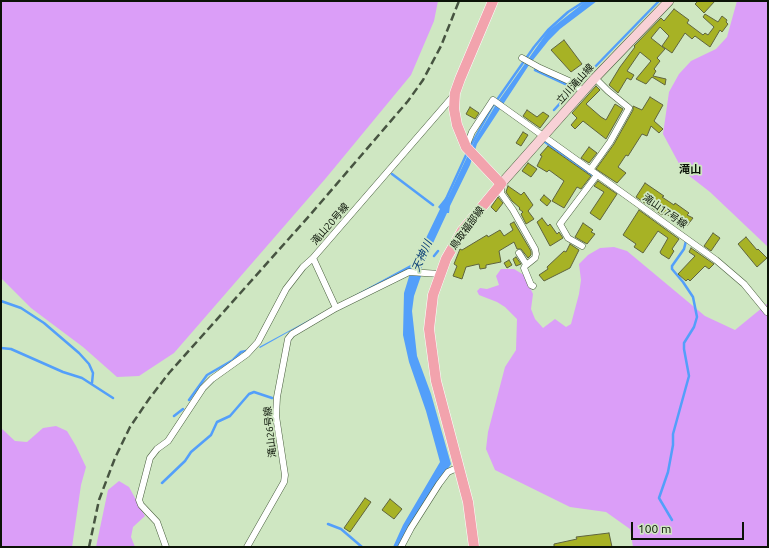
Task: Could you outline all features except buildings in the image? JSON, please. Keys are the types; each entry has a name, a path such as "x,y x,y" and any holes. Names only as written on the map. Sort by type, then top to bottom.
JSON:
{"main road":[{"path":"493,1 463,70 456,93 454,109 456,125 467,147 501,184"},
{"name":"鳥取福部線","path":"474,547 468,502 436,381 430,341 430,318 440,274 448,255 462,231 501,184"}],"street":[{"name":"立川滝山線","path":"501,184 583,91 667,2"},
{"path":"522,58 569,81 583,91"},
{"path":"590,170 610,142 629,108 595,78"},
{"name":"滝山20号線","path":"336,308 314,258 456,93"},
{"name":"滝山17号線","path":"467,147 472,132 493,100 716,260 744,284 767,312"},
{"path":"582,246 568,238 560,224 597,175"},
{"path":"501,184 501,193 513,210 535,248 535,258 526,264"},
{"path":"520,253 526,264 525,271 531,285 534,286"},
{"path":"166,547 157,522 141,505 139,500 150,458 157,449 168,441 203,388 212,379 247,354 258,342 286,289 303,267 314,258"},
{"path":"336,308 410,272 440,274"},
{"name":"滝山26号線","path":"247,547 284,482 285,475 276,416 277,397 288,339 292,334 336,308"},
{"path":"401,547 410,528 438,484 448,472 459,467"}],"shaded area":[{"path":"1,1 438,1 434,21 411,75 326,178 174,353 139,376 117,377 83,347 31,308 1,278"},
{"path":"737,1 768,1 768,247 710,192 683,171 663,134 669,92 679,74 691,61 716,49 727,37"},
{"path":"614,247 627,251 705,316 735,330 768,303 768,547 633,547 630,529 606,512 570,507 495,470 486,449 488,432 505,367 516,350 517,319 505,307 479,295 477,291 480,288 487,289 499,285 496,276 501,269 514,269 524,275 533,294 531,309 535,319 543,328 555,319 566,327 571,324 579,294 581,280 579,264 588,255 600,248"},
{"path":"56,426 67,431 86,467 81,485 72,547 1,547 1,428 15,441 27,442 43,428"},
{"path":"119,481 129,487 145,516 133,527 131,537 135,547 96,547 108,490"}],"water":[{"path":"586,1 597,1 560,29 549,40 529,65 477,144 470,165 450,206 449,213 447,213 421,269 421,276 414,296 412,311 417,356 431,394 451,464 399,547 393,547 403,525 440,462 426,411 409,362 403,335 404,293 411,270 317,316 260,348 259,347 414,263 440,209 438,207 446,197 448,197 475,140 495,106 548,31"}],"waterway":[{"name":"天神川","path":"470,147 492,107 534,47 548,30 568,12 585,1"},
{"path":"590,72 659,1"},
{"path":"535,70 574,88 554,110"},
{"path":"545,142 595,177"},
{"name":"天神川","path":"446,199 467,153"},
{"path":"392,174 433,205"},
{"path":"672,520 659,498 668,472 673,445 673,434 689,376 684,343 694,327 697,317 693,297 672,269 672,266 684,249 686,241"},
{"path":"434,256 438,251"},
{"path":"1,301 21,308 44,323 79,353 89,364 93,373 92,383"},
{"path":"1,348 11,349 63,372 82,378 113,398"},
{"path":"189,400 207,375 233,360 241,352 246,351"},
{"path":"162,483 185,461 191,452 211,435 217,422 230,416 249,394 254,392 272,398"},
{"path":"174,416 183,409"},
{"path":"328,524 341,529 362,547"}],"railway":[{"path":"89,547 99,500 115,458 130,427 169,373 310,215 408,101 423,80 441,46 459,1"}],"district":[{"name":"滝山","path":"690,169"}]}
